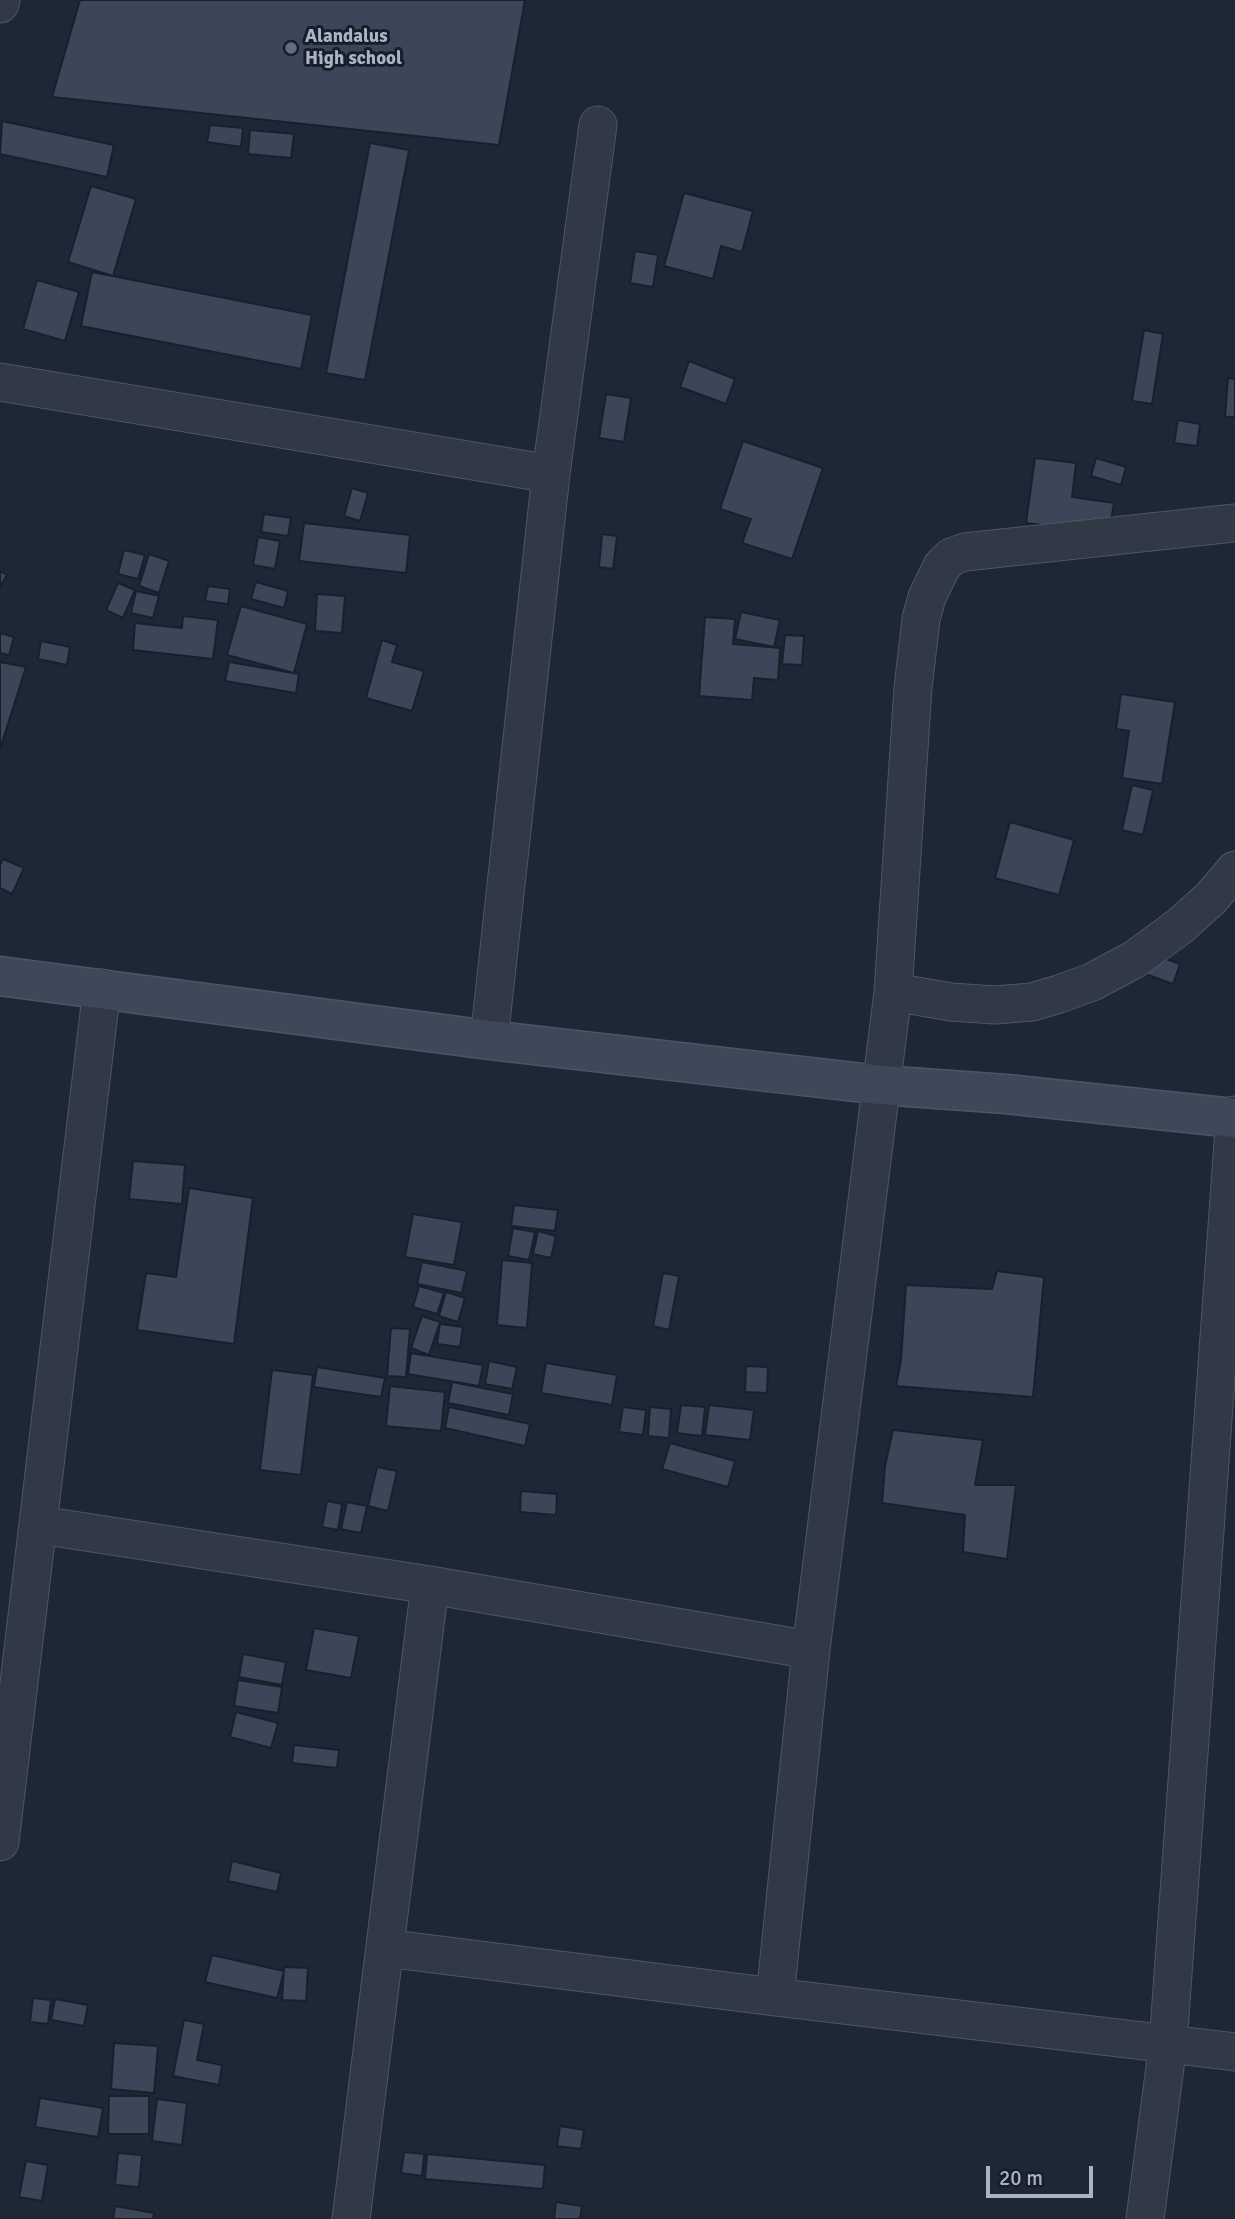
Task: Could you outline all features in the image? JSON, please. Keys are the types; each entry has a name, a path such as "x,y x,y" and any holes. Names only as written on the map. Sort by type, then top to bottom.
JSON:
{"main road":[{"path":"0,976 489,1040 881,1085 1006,1094 1235,1117"}],"street":[{"path":"489,1040 551,474 598,125"},
{"path":"0,382 551,474"},
{"path":"775,1997 811,1650 893,992 917,651 927,597 942,566 951,557 965,552 1235,523"},
{"path":"893,992 951,1002 995,1005 1032,1002 1081,986 1135,959 1181,926 1211,898 1235,870"},
{"path":"0,1842 3,1794 40,1525 102,988"},
{"path":"1146,2219 1168,2044 1235,1117"},
{"path":"40,1525 430,1584 811,1650"},
{"path":"351,2219 430,1584"},
{"path":"385,1948 1235,2052"}],"building":[{"name":"Alandalus High school","path":"80,0 525,0 499,145 52,97"},
{"path":"2,121 114,145 107,177 0,154"},
{"path":"210,125 243,128 241,147 207,142"},
{"path":"250,130 294,134 291,158 248,154"},
{"path":"370,143 409,150 365,380 326,373"},
{"path":"91,186 136,199 113,276 68,262"},
{"path":"684,193 753,211 742,252 721,246 713,279 664,266"},
{"path":"635,251 658,255 653,287 630,283"},
{"path":"92,272 312,315 301,369 81,326"},
{"path":"37,280 79,292 65,341 23,329"},
{"path":"1144,330 1163,334 1152,404 1132,401"},
{"path":"689,361 735,379 726,404 680,387"},
{"path":"1228,378 1235,379 1235,417 1225,417"},
{"path":"606,394 631,398 624,442 599,438"},
{"path":"1178,420 1200,424 1197,446 1174,443"},
{"path":"743,441 823,468 792,559 742,543 751,519 720,509"},
{"path":"1035,458 1076,463 1072,497 1114,503 1109,533 1026,523"},
{"path":"1096,458 1126,467 1121,485 1091,476"},
{"path":"352,488 368,493 360,521 344,516"},
{"path":"264,514 291,518 288,536 261,532"},
{"path":"304,523 410,535 406,573 299,561"},
{"path":"602,534 617,536 613,569 599,567"},
{"path":"258,537 280,541 275,569 253,565"},
{"path":"124,550 145,555 138,579 118,574"},
{"path":"149,554 169,561 159,593 139,586"},
{"path":"0,571 7,575 0,587"},
{"path":"256,582 288,591 284,608 251,599"},
{"path":"118,583 135,590 123,618 106,610"},
{"path":"208,586 230,589 228,604 205,601"},
{"path":"136,591 159,596 153,618 131,613"},
{"path":"317,594 345,596 342,633 315,631"},
{"path":"241,606 307,624 294,673 227,655"},
{"path":"741,612 780,620 774,647 735,639"},
{"path":"183,616 218,620 213,659 133,650 135,623 182,628"},
{"path":"705,617 735,619 733,644 780,648 778,680 754,678 752,700 699,696"},
{"path":"0,633 14,637 9,655 0,653"},
{"path":"785,635 804,636 802,665 782,664"},
{"path":"382,640 397,645 392,662 424,671 412,711 366,698"},
{"path":"41,641 70,647 67,665 38,659"},
{"path":"0,662 26,667 0,749"},
{"path":"229,662 299,674 296,693 225,681"},
{"path":"1121,694 1175,702 1162,784 1122,778 1129,731 1116,729"},
{"path":"1132,785 1153,790 1143,835 1122,830"},
{"path":"1010,822 1074,840 1059,895 995,878"},
{"path":"3,859 24,868 12,894 0,888 0,865"},
{"path":"1131,946 1180,964 1173,984 1124,966"},
{"path":"133,1161 185,1165 182,1204 129,1199"},
{"path":"189,1188 253,1198 234,1344 137,1330 146,1273 176,1277"},
{"path":"514,1205 558,1210 555,1231 511,1226"},
{"path":"413,1214 462,1222 454,1265 405,1257"},
{"path":"513,1228 535,1232 529,1260 508,1256"},
{"path":"538,1231 556,1236 551,1258 533,1254"},
{"path":"502,1260 532,1263 527,1328 497,1325"},
{"path":"422,1262 467,1271 462,1293 417,1284"},
{"path":"997,1271 1044,1277 1033,1397 896,1386 901,1360 906,1285 992,1289"},
{"path":"663,1273 679,1276 669,1330 653,1326"},
{"path":"419,1286 444,1293 437,1314 413,1307"},
{"path":"446,1292 465,1298 458,1322 439,1316"},
{"path":"422,1316 440,1322 429,1355 411,1348"},
{"path":"440,1324 463,1327 460,1347 437,1344"},
{"path":"391,1328 410,1329 406,1377 387,1376"},
{"path":"411,1353 483,1365 479,1386 408,1374"},
{"path":"489,1361 517,1367 512,1389 485,1384"},
{"path":"546,1363 617,1375 612,1405 541,1393"},
{"path":"746,1366 768,1367 767,1393 745,1392"},
{"path":"317,1367 385,1378 381,1397 314,1387"},
{"path":"272,1370 313,1375 301,1475 260,1470"},
{"path":"452,1382 513,1394 509,1415 448,1403"},
{"path":"390,1386 445,1392 441,1431 386,1426"},
{"path":"681,1405 705,1407 702,1436 677,1433"},
{"path":"709,1405 754,1410 750,1440 705,1435"},
{"path":"449,1407 530,1424 525,1446 445,1428"},
{"path":"623,1407 646,1410 643,1435 619,1432"},
{"path":"650,1407 671,1409 669,1438 648,1436"},
{"path":"893,1430 983,1440 975,1485 1016,1485 1007,1559 963,1552 965,1515 882,1503 885,1466"},
{"path":"670,1443 735,1461 728,1487 662,1469"},
{"path":"377,1467 397,1471 388,1511 368,1506"},
{"path":"521,1491 557,1494 556,1515 520,1512"},
{"path":"327,1501 342,1504 338,1530 322,1527"},
{"path":"347,1502 367,1506 361,1533 341,1529"},
{"path":"314,1628 359,1636 351,1678 306,1670"},
{"path":"243,1654 286,1662 282,1685 239,1677"},
{"path":"238,1680 282,1687 278,1713 234,1706"},
{"path":"236,1712 278,1723 271,1748 230,1737"},
{"path":"294,1745 339,1750 337,1768 292,1763"},
{"path":"232,1861 281,1873 277,1892 228,1881"},
{"path":"212,1955 284,1971 277,1998 205,1982"},
{"path":"284,1967 308,1968 306,2001 282,2000"},
{"path":"33,1998 51,2000 48,2024 30,2022"},
{"path":"55,1999 88,2005 84,2026 51,2020"},
{"path":"184,2020 204,2024 197,2060 222,2065 219,2085 173,2076"},
{"path":"114,2043 158,2046 154,2093 111,2089"},
{"path":"109,2096 149,2096 149,2134 108,2134"},
{"path":"40,2098 103,2108 98,2137 35,2127"},
{"path":"157,2099 187,2103 182,2145 152,2141"},
{"path":"560,2126 584,2130 581,2149 557,2146"},
{"path":"404,2152 424,2154 422,2176 401,2173"},
{"path":"118,2153 142,2155 139,2187 115,2185"},
{"path":"427,2154 545,2165 543,2189 425,2179"},
{"path":"26,2161 48,2165 42,2201 19,2197"},
{"path":"556,2202 582,2206 580,2219 554,2219"},
{"path":"115,2206 154,2213 153,2219 113,2219"}],"place":[{"name":"Alandalus High school","path":"291,48"}]}
